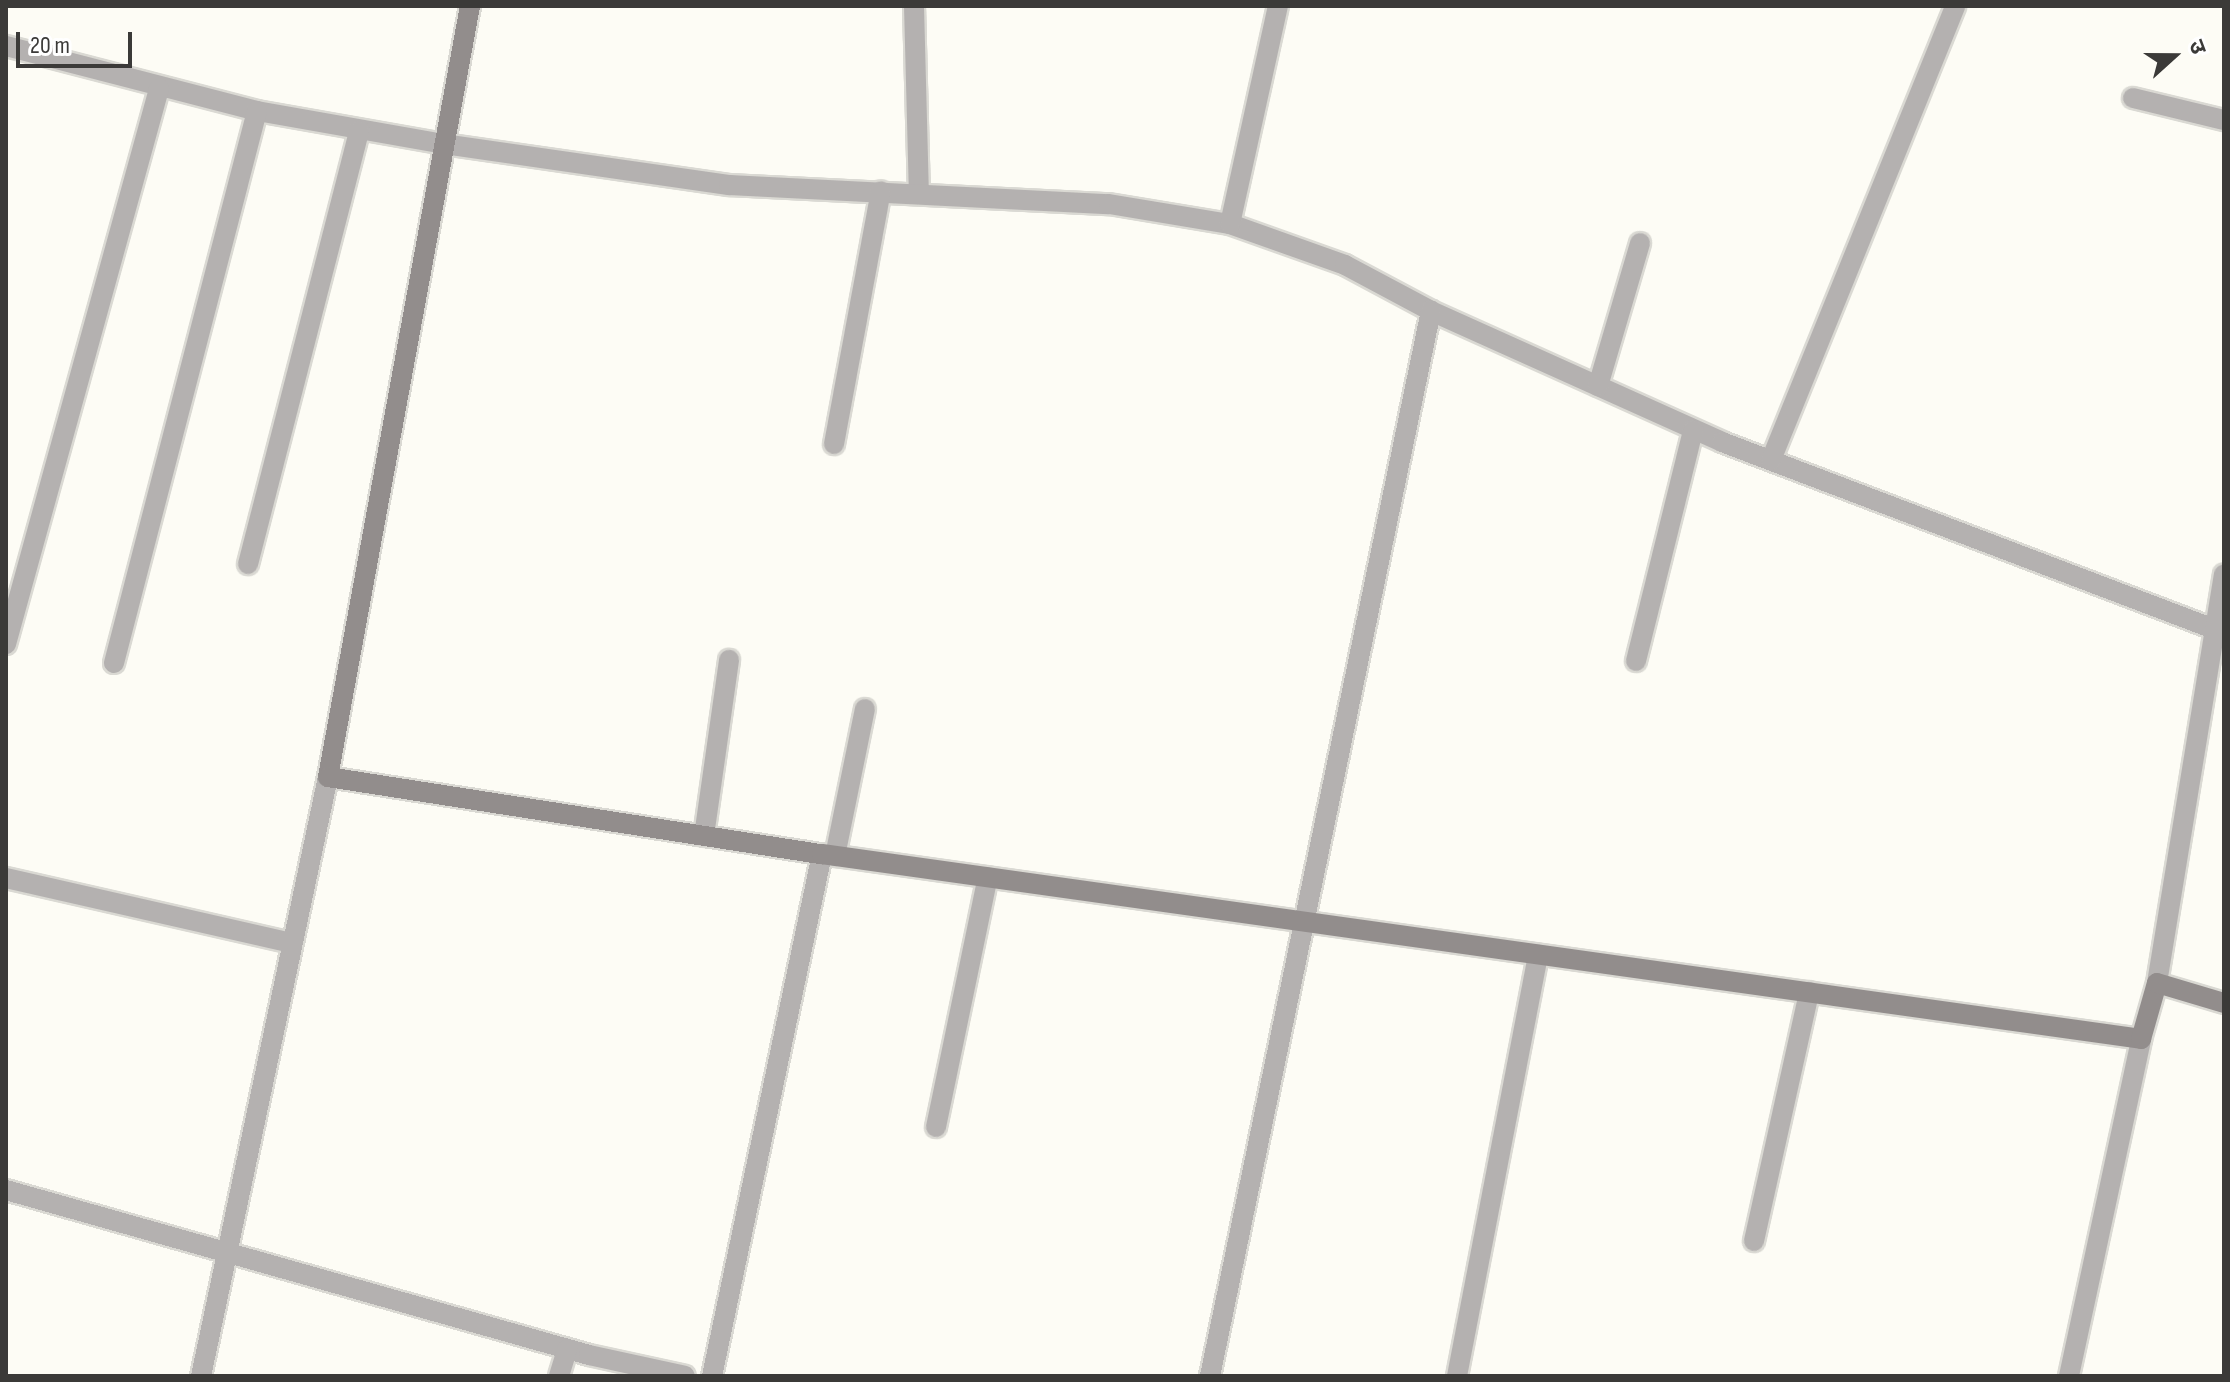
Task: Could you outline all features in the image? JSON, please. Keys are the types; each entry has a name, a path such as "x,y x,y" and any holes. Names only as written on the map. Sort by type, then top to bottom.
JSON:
{"street":[{"path":"201,1376 225,1248 328,777 470,6"},
{"path":"914,6 919,192"},
{"path":"1230,224 1278,6"},
{"path":"1771,460 1955,6"},
{"path":"6,46 159,89 257,111 444,144 729,185 919,192 1109,204 1230,224 1345,265 1431,311 1693,430 2214,629"},
{"path":"6,644 159,89"},
{"path":"2133,98 2224,120"},
{"path":"114,663 257,111"},
{"path":"248,564 359,131"},
{"path":"834,444 881,191"},
{"path":"1598,386 1640,243"},
{"path":"1210,1376 1301,920 1431,311"},
{"path":"1636,661 1693,430"},
{"path":"2069,1376 2141,1039 2157,983 2224,574"},
{"path":"704,836 729,660"},
{"path":"712,1376 828,855 865,709"},
{"path":"328,777 828,855 2141,1039"},
{"path":"936,1127 988,877"},
{"path":"6,878 292,943"},
{"path":"1457,1376 1538,955"},
{"path":"2157,983 2224,1003"},
{"path":"1754,1241 1809,992"},
{"path":"6,1190 225,1248 567,1349 685,1376"},
{"path":"559,1376 567,1349"}]}
